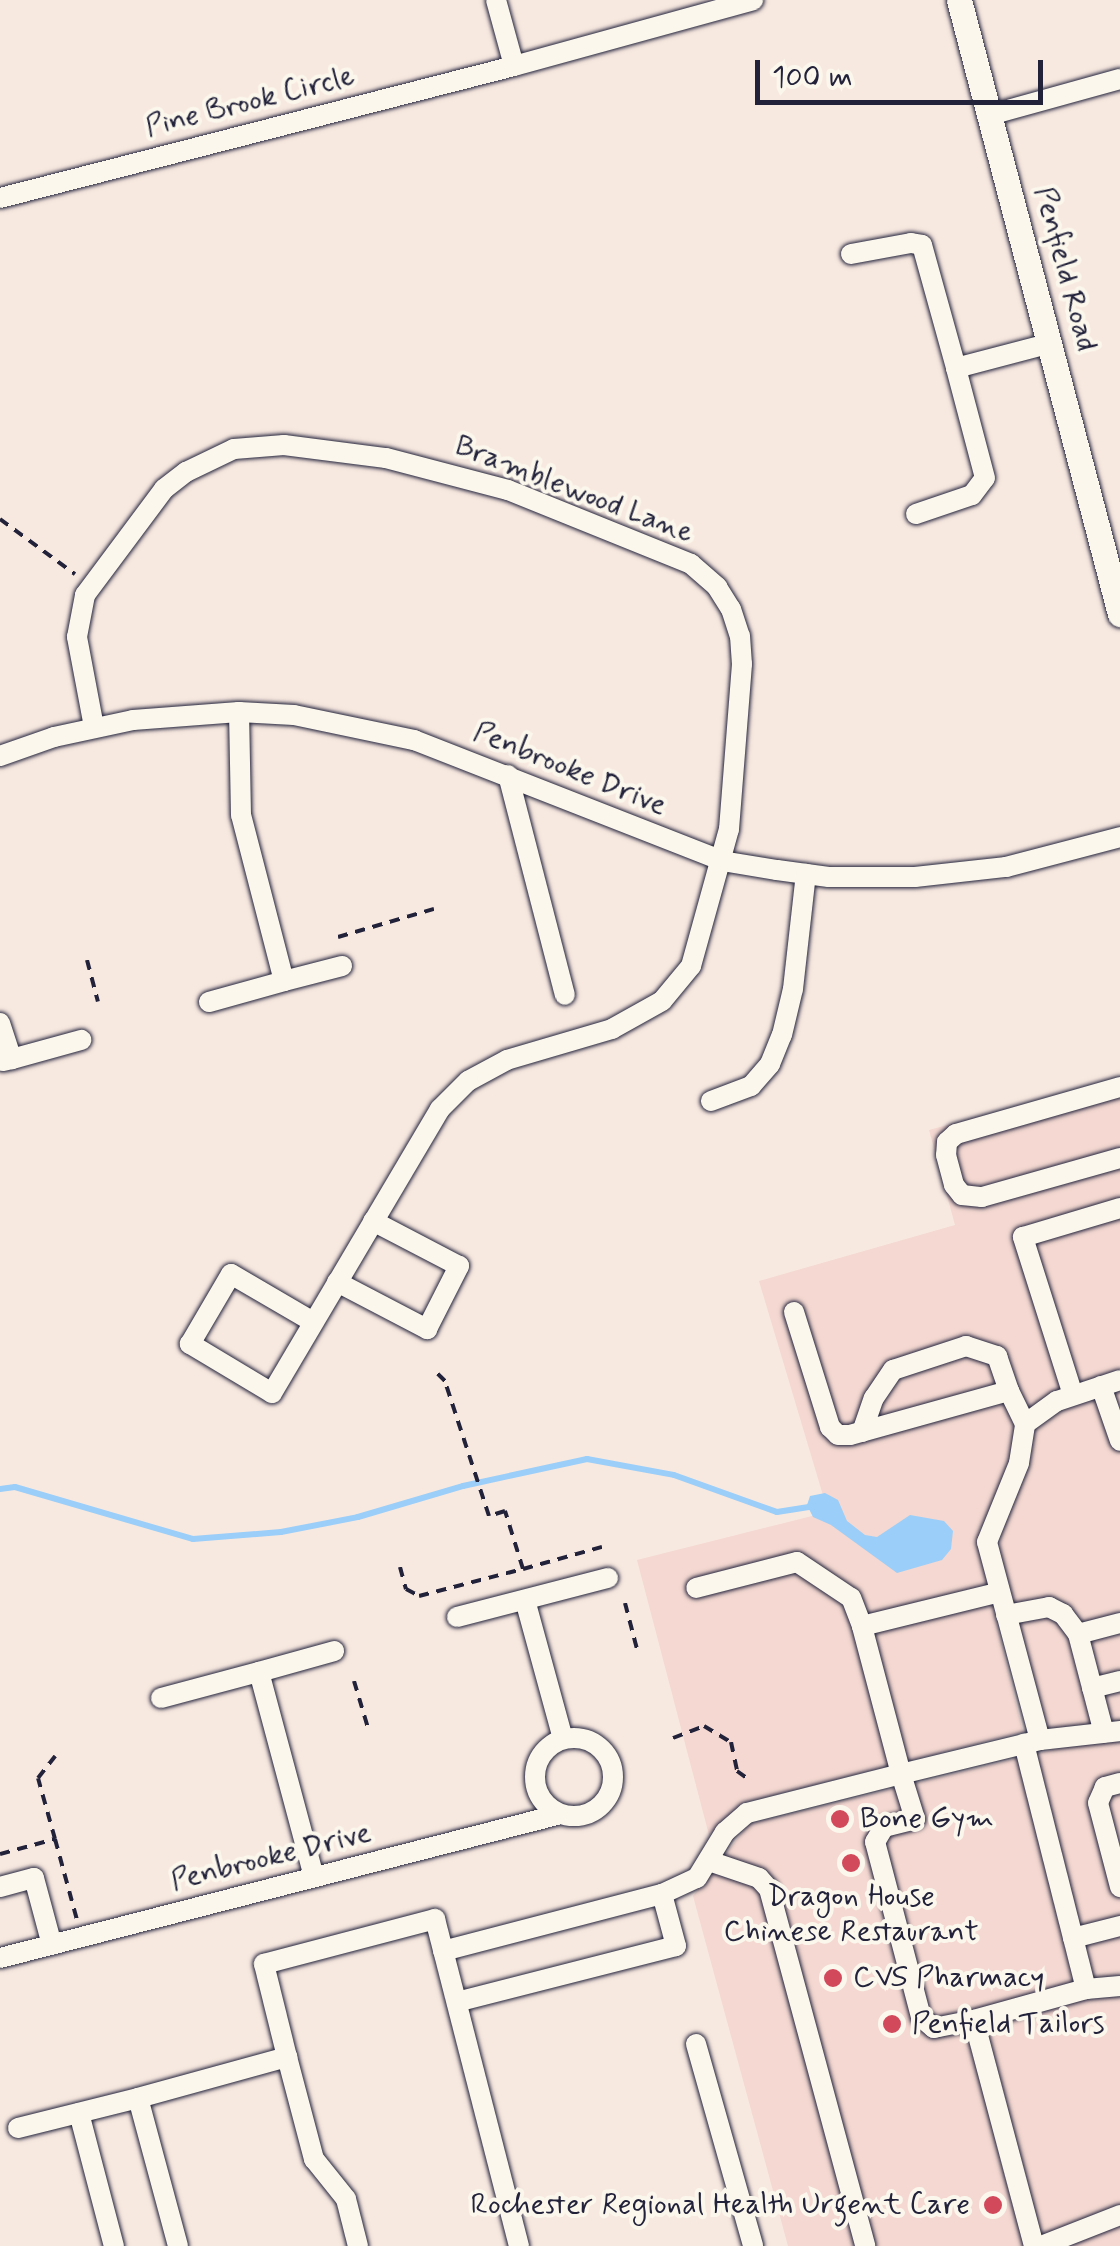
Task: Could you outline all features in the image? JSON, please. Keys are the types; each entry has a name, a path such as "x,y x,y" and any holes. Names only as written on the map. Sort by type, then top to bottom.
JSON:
{"main road":[{"name":"Penfield Road","path":"959,0 1120,614"}],"street":[{"path":"496,0 514,66"},
{"name":"Pine Brook Circle","path":"0,198 514,66 753,0"},
{"path":"990,115 1120,80"},
{"path":"851,254 911,242 922,245 985,478 972,496 916,514"},
{"path":"956,368 1051,344"},
{"name":"Bramblewood Lane","path":"94,727 77,638 78,616 91,585 164,489 210,457 258,445 326,449 438,470 508,490 662,550 691,564 717,588 740,636 740,696 722,860 692,966 662,1001 612,1029 507,1060 468,1081 440,1109 272,1392 190,1344 231,1274 313,1322"},
{"path":"239,712 241,815 284,981"},
{"name":"Penbrooke Drive","path":"0,756 94,727 184,714 294,715 382,731 508,775 722,860 806,874 914,877 1006,867 1120,837"},
{"path":"508,775 565,995"},
{"path":"710,1101 750,1086 770,1064 794,989 806,874"},
{"path":"209,1002 342,966"},
{"path":"0,1023 6,1060 81,1040"},
{"path":"1120,1087 956,1134 946,1142 954,1185 962,1195 982,1197 1120,1158"},
{"path":"1073,1396 1023,1237 1120,1208"},
{"path":"337,1282 426,1329 459,1266 374,1221"},
{"path":"794,1312 830,1427 838,1434 862,1432 1009,1391"},
{"path":"862,1432 874,1398 894,1370 966,1346 997,1356 1026,1424"},
{"path":"1086,1989 987,1542 1018,1463 1026,1424 1041,1410 1111,1383 1120,1441"},
{"path":"696,1588 804,1563 851,1598 915,1818 884,1827 875,1842 921,2016 934,2028 1086,1989 1120,1986"},
{"path":"457,1617 608,1578"},
{"path":"862,1626 1000,1592"},
{"path":"525,1600 563,1739 541,1755 535,1780 538,1794 558,1815"},
{"path":"444,1951 662,1894 697,1878 725,1832 747,1813 1032,1742 1112,1732 1092,1688 1078,1634 1063,1614 1049,1607 1006,1615"},
{"path":"1078,1634 1120,1624"},
{"path":"161,1698 334,1651"},
{"path":"259,1672 314,1878"},
{"path":"1092,1688 1120,1681"},
{"name":"Penbrooke Drive","path":"0,1958 558,1815 593,1811 610,1792 613,1780 607,1756 587,1740 563,1739"},
{"path":"1120,1783 1105,1787 1098,1803 1120,1887"},
{"path":"708,1861 759,1878 769,1889 865,2246"},
{"path":"0,1887 34,1878 52,1945"},
{"path":"457,2002 676,1946 662,1894"},
{"path":"358,2246 346,2199 314,2159 264,1964 435,1919 519,2246"},
{"path":"1073,1938 1120,1926"},
{"path":"974,2020 1038,2246 1120,2215"},
{"path":"696,2044 753,2246"},
{"path":"18,2128 287,2058"},
{"path":"138,2098 178,2246"},
{"path":"79,2113 111,2245"}],"path":[{"path":"0,519 91,585"},
{"path":"338,936 434,910"},
{"path":"87,960 98,1002"},
{"path":"434,1371 445,1380 490,1516 505,1511 523,1568"},
{"path":"400,1567 406,1590 419,1596 602,1547"},
{"path":"625,1604 637,1649"},
{"path":"354,1682 368,1728"},
{"path":"673,1738 704,1726 731,1742 738,1771 748,1779"},
{"path":"55,1756 38,1778 77,1920"},
{"path":"0,1854 55,1839"}],"shaded area":[{"path":"1120,1078 1120,2246 788,2246 693,1896 749,1824 1052,1750 1000,1553 1001,1522 980,1527 978,1546 1023,1732 743,1803 709,1835 637,1560 828,1512 759,1281 955,1225 929,1130"}],"water":[{"path":"825,1493 838,1500 847,1521 865,1535 877,1537 910,1515 944,1521 953,1531 951,1549 942,1560 897,1573 831,1525 813,1517 807,1505 810,1496"}],"waterway":[{"path":"0,1489 15,1487 193,1539 281,1532 358,1517 463,1486 587,1459 674,1475 777,1512 814,1506"}],"place":[{"name":"Bone Gym","path":"840,1819"},
{"name":"Dragon House Chinese Restaurant","path":"851,1863"},
{"name":"CVS Pharmacy","path":"833,1978"},
{"name":"Penfield Tailors","path":"892,2024"},
{"name":"Rochester Regional Health Urgent Care","path":"993,2205"}]}
